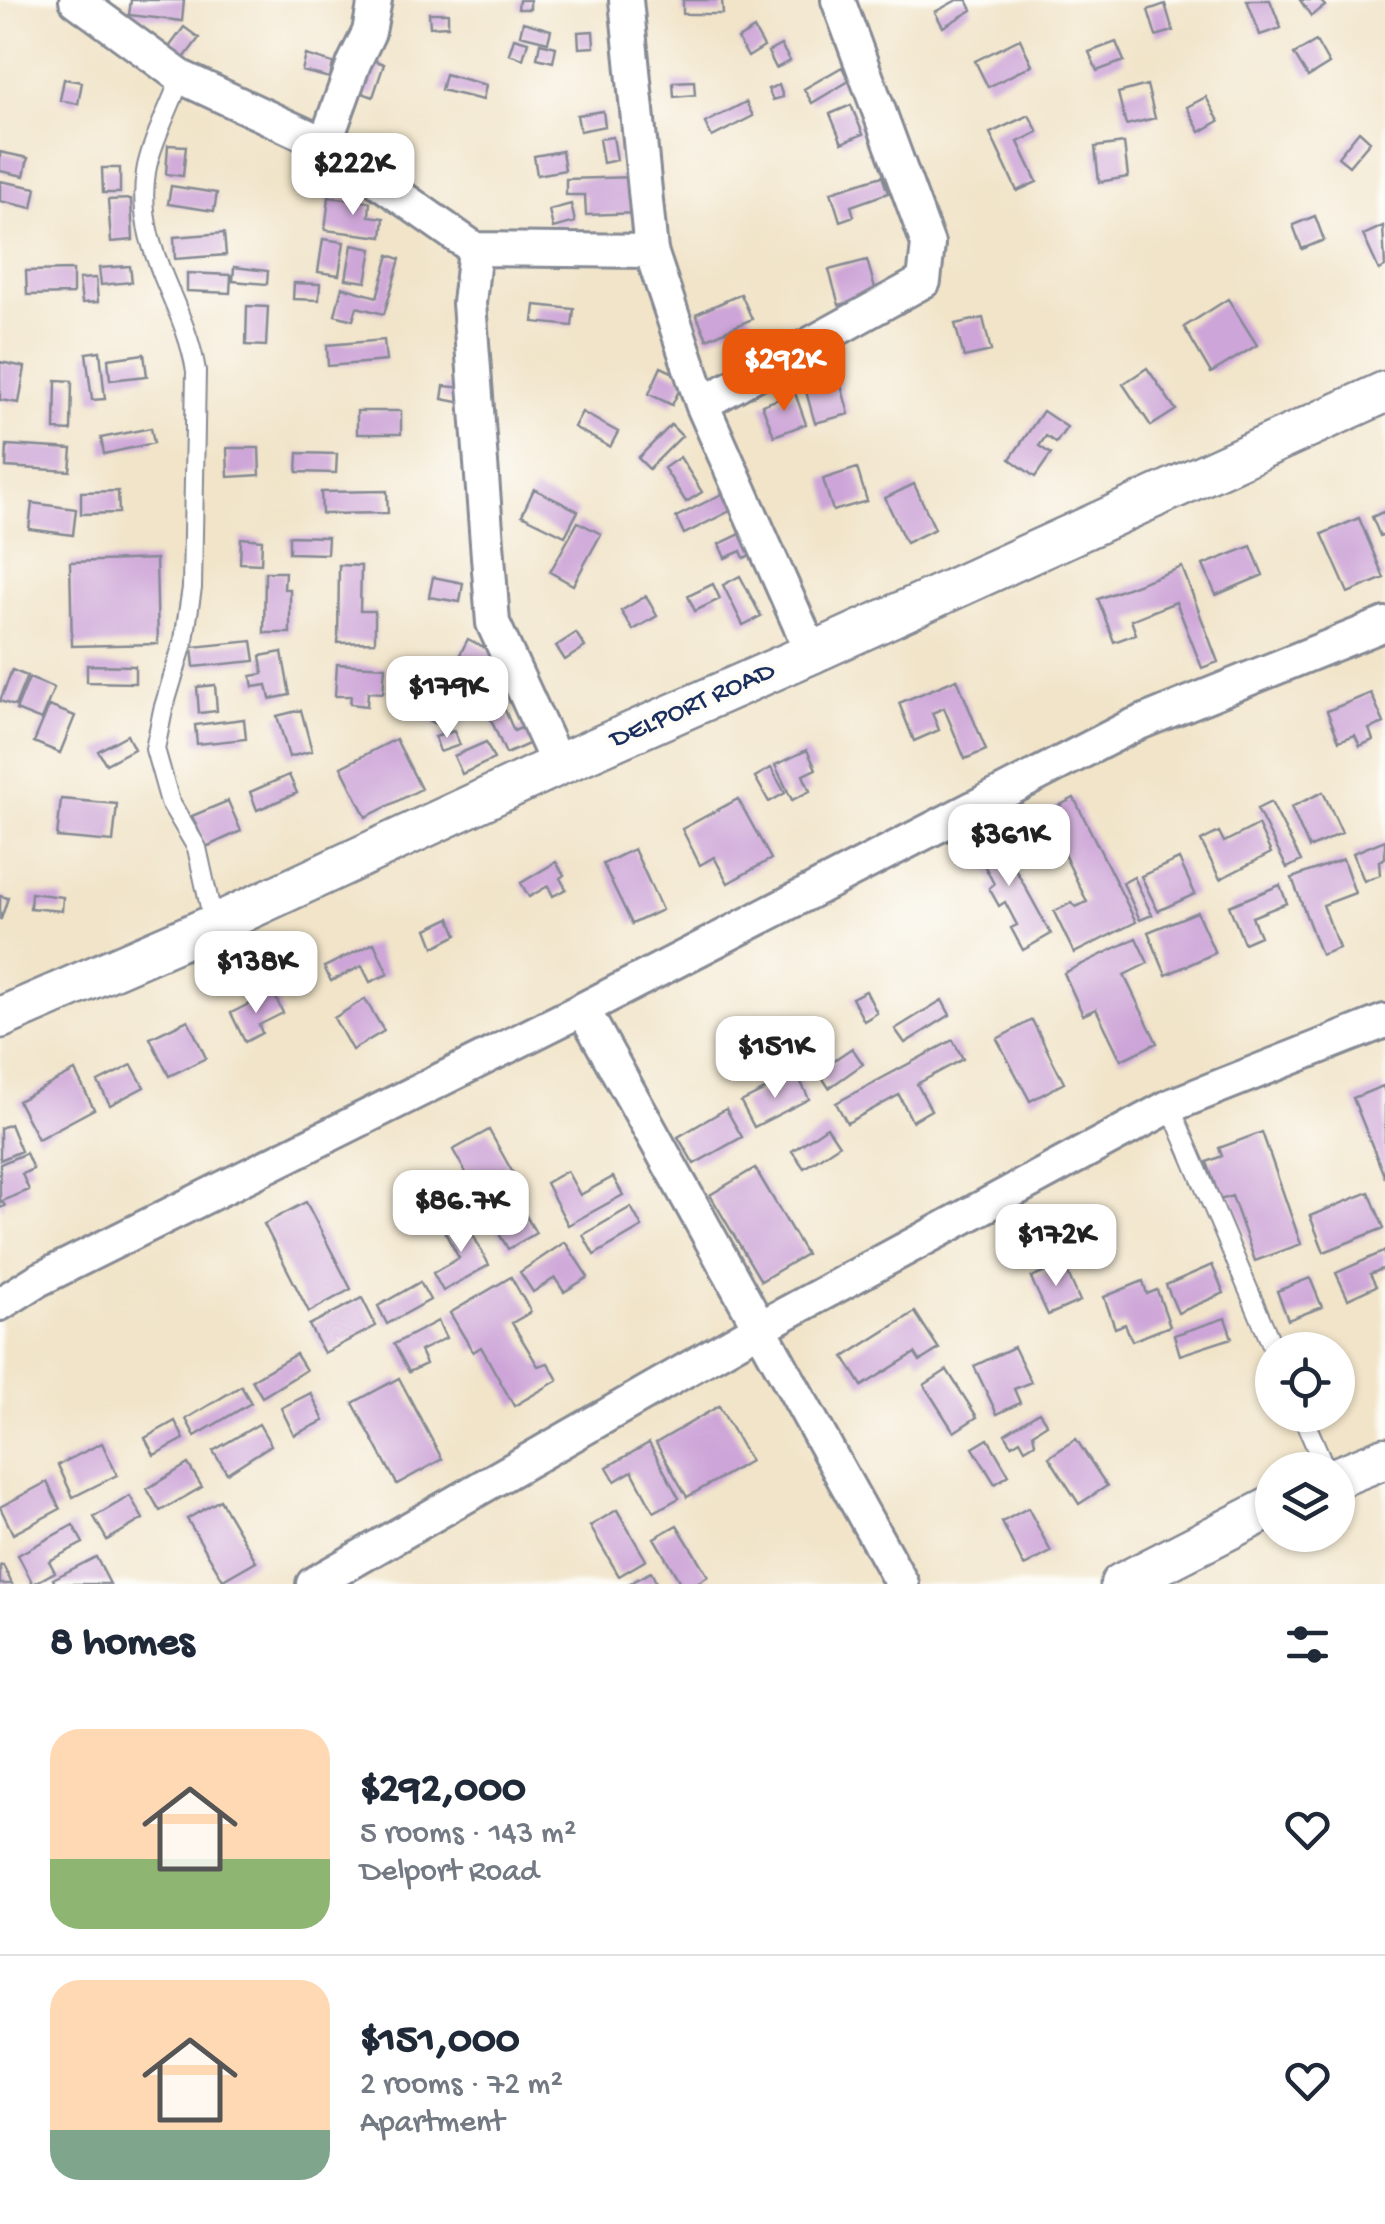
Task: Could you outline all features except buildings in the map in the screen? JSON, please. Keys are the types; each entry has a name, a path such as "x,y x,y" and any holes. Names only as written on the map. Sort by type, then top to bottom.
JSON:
{"street":[{"path":"76,0 180,77 325,144 475,249 651,251"},
{"path":"325,144 370,32 375,0"},
{"path":"626,0 651,251 702,404 812,654"},
{"path":"702,404 924,281 928,244 838,0"},
{"path":"475,249 469,303 493,623 558,765"},
{"name":"DELPORT ROAD","path":"0,1018 214,926 558,765 812,654 1385,392"},
{"path":"0,1304 38,1280 583,1009 1132,726 1385,624"},
{"path":"583,1009 902,1584"},
{"path":"314,1584 759,1328 1170,1106 1385,1022"},
{"path":"1355,1470 1385,1458"},
{"path":"1121,1584 1255,1516"}],"lane":[{"path":"180,77 146,169 144,222 190,336 196,370 192,588 184,640 162,710 155,750 170,802 197,848 214,926"},
{"path":"1170,1106 1266,1332"}]}
